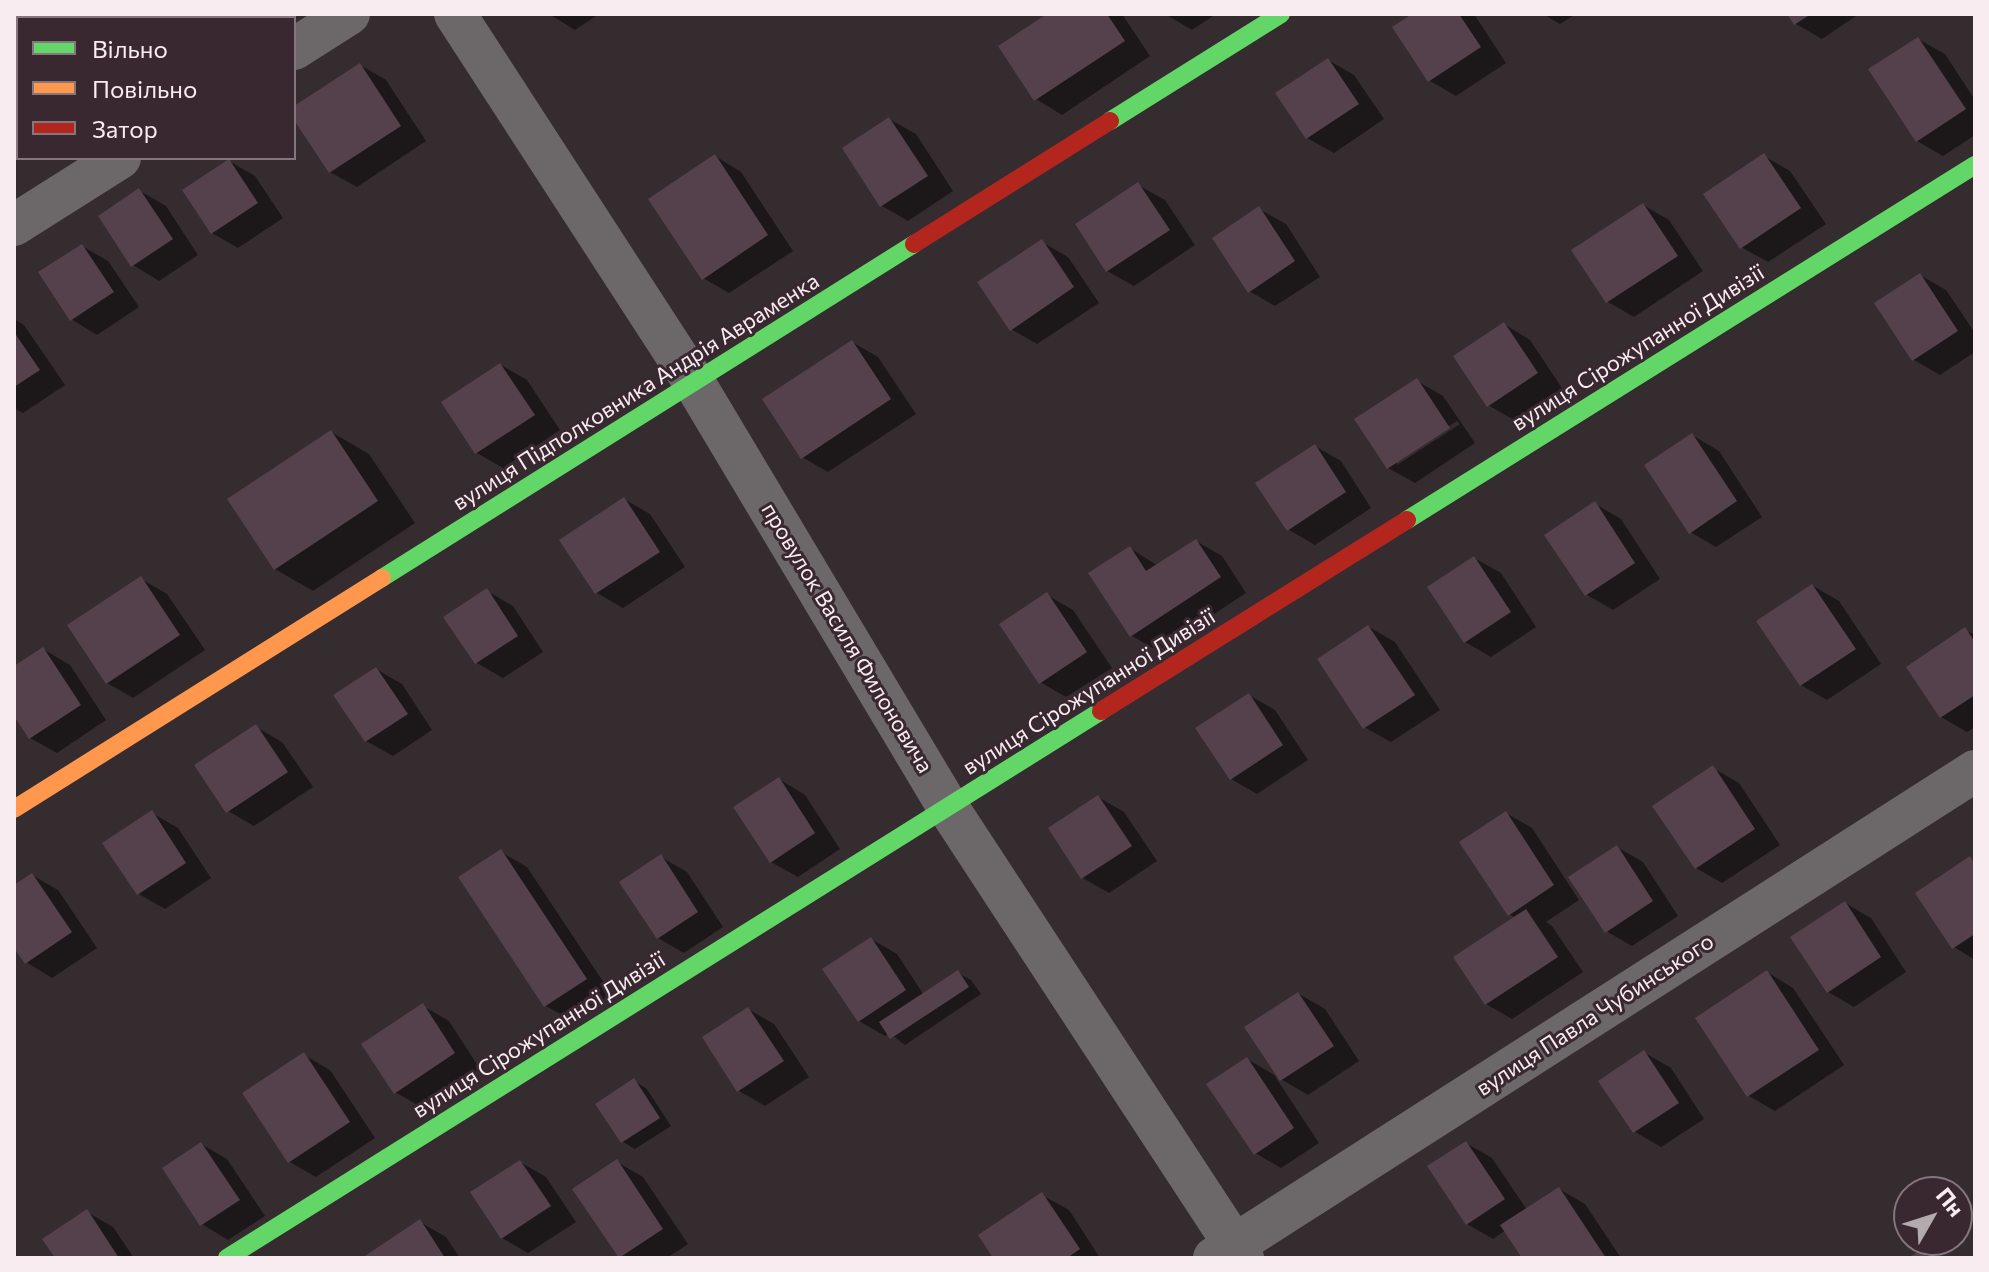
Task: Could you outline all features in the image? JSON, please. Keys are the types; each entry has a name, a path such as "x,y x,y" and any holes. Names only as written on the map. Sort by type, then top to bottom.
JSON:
{"street":[{"path":"296,48 349,14"},
{"name":"провулок Василя Филоновича","path":"455,14 695,384 949,809 1231,1254"},
{"name":"вулиця Підполковника Андрія Авраменка","path":"14,809 1281,14"},
{"path":"14,225 117,160"},
{"name":"вулиця Сірожупанної Дивізії","path":"227,1258 1975,165"},
{"name":"вулиця Павла Чубинського","path":"1231,1254 1975,771"}],"building":[{"path":"1047,14 1107,14 1125,41 1034,101 998,46"},
{"path":"1412,14 1459,14 1481,47 1428,82 1392,27"},
{"path":"1787,14 1811,14 1794,25"},
{"path":"1918,37 1966,109 1916,142 1868,69"},
{"path":"1328,58 1359,104 1306,139 1275,93"},
{"path":"360,63 401,126 329,173 296,123 296,105"},
{"path":"889,117 928,176 880,207 842,148"},
{"path":"1764,153 1801,208 1740,249 1703,194"},
{"path":"715,154 768,235 702,280 648,199"},
{"path":"230,160 258,203 211,234 182,190"},
{"path":"1138,182 1170,230 1106,272 1075,224"},
{"path":"139,188 173,239 131,267 98,216"},
{"path":"1643,203 1678,256 1606,303 1571,250"},
{"path":"1259,206 1295,261 1248,293 1212,238"},
{"path":"1042,239 1074,287 1010,331 977,282"},
{"path":"82,244 114,292 70,321 38,272"},
{"path":"1920,273 1958,331 1912,361 1874,303"},
{"path":"1504,322 1538,373 1487,407 1453,356"},
{"path":"14,332 40,370 14,387"},
{"path":"852,340 891,399 801,459 762,399"},
{"path":"500,363 535,415 475,454 441,402"},
{"path":"1417,378 1450,428 1387,469 1354,419"},
{"path":"331,430 378,501 274,570 227,499"},
{"path":"1692,433 1737,501 1689,534 1644,465"},
{"path":"1315,444 1346,492 1287,531 1255,483"},
{"path":"624,497 660,552 595,594 559,540"},
{"path":"1595,501 1635,563 1585,596 1544,535"},
{"path":"1196,539 1221,577 1130,637 1088,573 1130,546 1146,571"},
{"path":"1474,556 1511,612 1464,643 1427,587"},
{"path":"141,576 180,635 106,684 67,625"},
{"path":"1812,584 1856,649 1800,686 1756,621"},
{"path":"487,588 518,636 475,664 443,617"},
{"path":"1047,592 1087,652 1039,684 999,624"},
{"path":"1368,625 1415,695 1363,729 1317,659"},
{"path":"1965,627 1975,642 1975,695 1940,718 1906,667"},
{"path":"43,647 81,705 29,739 14,716 14,666"},
{"path":"376,667 408,714 365,742 333,695"},
{"path":"1249,693 1283,745 1230,780 1195,728"},
{"path":"256,724 288,772 226,813 194,765"},
{"path":"1713,765 1755,829 1695,869 1652,806"},
{"path":"779,777 815,833 770,863 733,807"},
{"path":"1098,795 1132,846 1081,879 1048,828"},
{"path":"152,810 186,863 137,895 102,843"},
{"path":"1506,811 1554,885 1508,916 1459,842"},
{"path":"1617,845 1653,901 1605,933 1568,877"},
{"path":"501,849 587,979 544,1007 458,877"},
{"path":"661,854 698,912 657,939 619,882"},
{"path":"1970,856 1975,864 1975,934 1952,949 1915,893"},
{"path":"32,873 72,932 25,964 14,948 14,885"},
{"path":"1845,901 1881,957 1827,993 1790,937"},
{"path":"1526,909 1558,957 1485,1005 1453,957"},
{"path":"871,937 906,990 858,1022 822,969"},
{"path":"958,970 969,987 890,1039 879,1022"},
{"path":"1767,970 1819,1050 1747,1097 1695,1018"},
{"path":"1298,992 1334,1046 1280,1081 1244,1027"},
{"path":"423,1003 455,1053 394,1094 361,1044"},
{"path":"748,1007 784,1061 737,1092 702,1037"},
{"path":"1644,1050 1679,1103 1633,1133 1598,1081"},
{"path":"304,1052 350,1122 288,1163 242,1093"},
{"path":"1247,1057 1294,1128 1254,1155 1206,1084"},
{"path":"634,1078 660,1118 621,1143 595,1104"},
{"path":"1466,1141 1505,1199 1466,1225 1427,1166"},
{"path":"201,1142 240,1200 200,1226 162,1168"},
{"path":"617,1159 663,1229 619,1258 572,1189"},
{"path":"520,1160 551,1206 501,1239 470,1192"},
{"path":"1559,1187 1606,1258 1522,1258 1500,1225"},
{"path":"1042,1192 1080,1249 1067,1258 993,1258 978,1235"},
{"path":"87,1209 119,1258 55,1258 42,1239"},
{"path":"420,1219 445,1258 362,1258"}],"traffic: fast":[{"path":"1110,121 1281,14"},
{"path":"1407,520 1975,165"},
{"path":"382,578 914,244"},
{"path":"227,1258 1101,711"}],"traffic: slow":[{"path":"14,809 382,578"}],"traffic: jam":[{"path":"914,244 1110,121"},
{"path":"1101,711 1407,520"}]}
